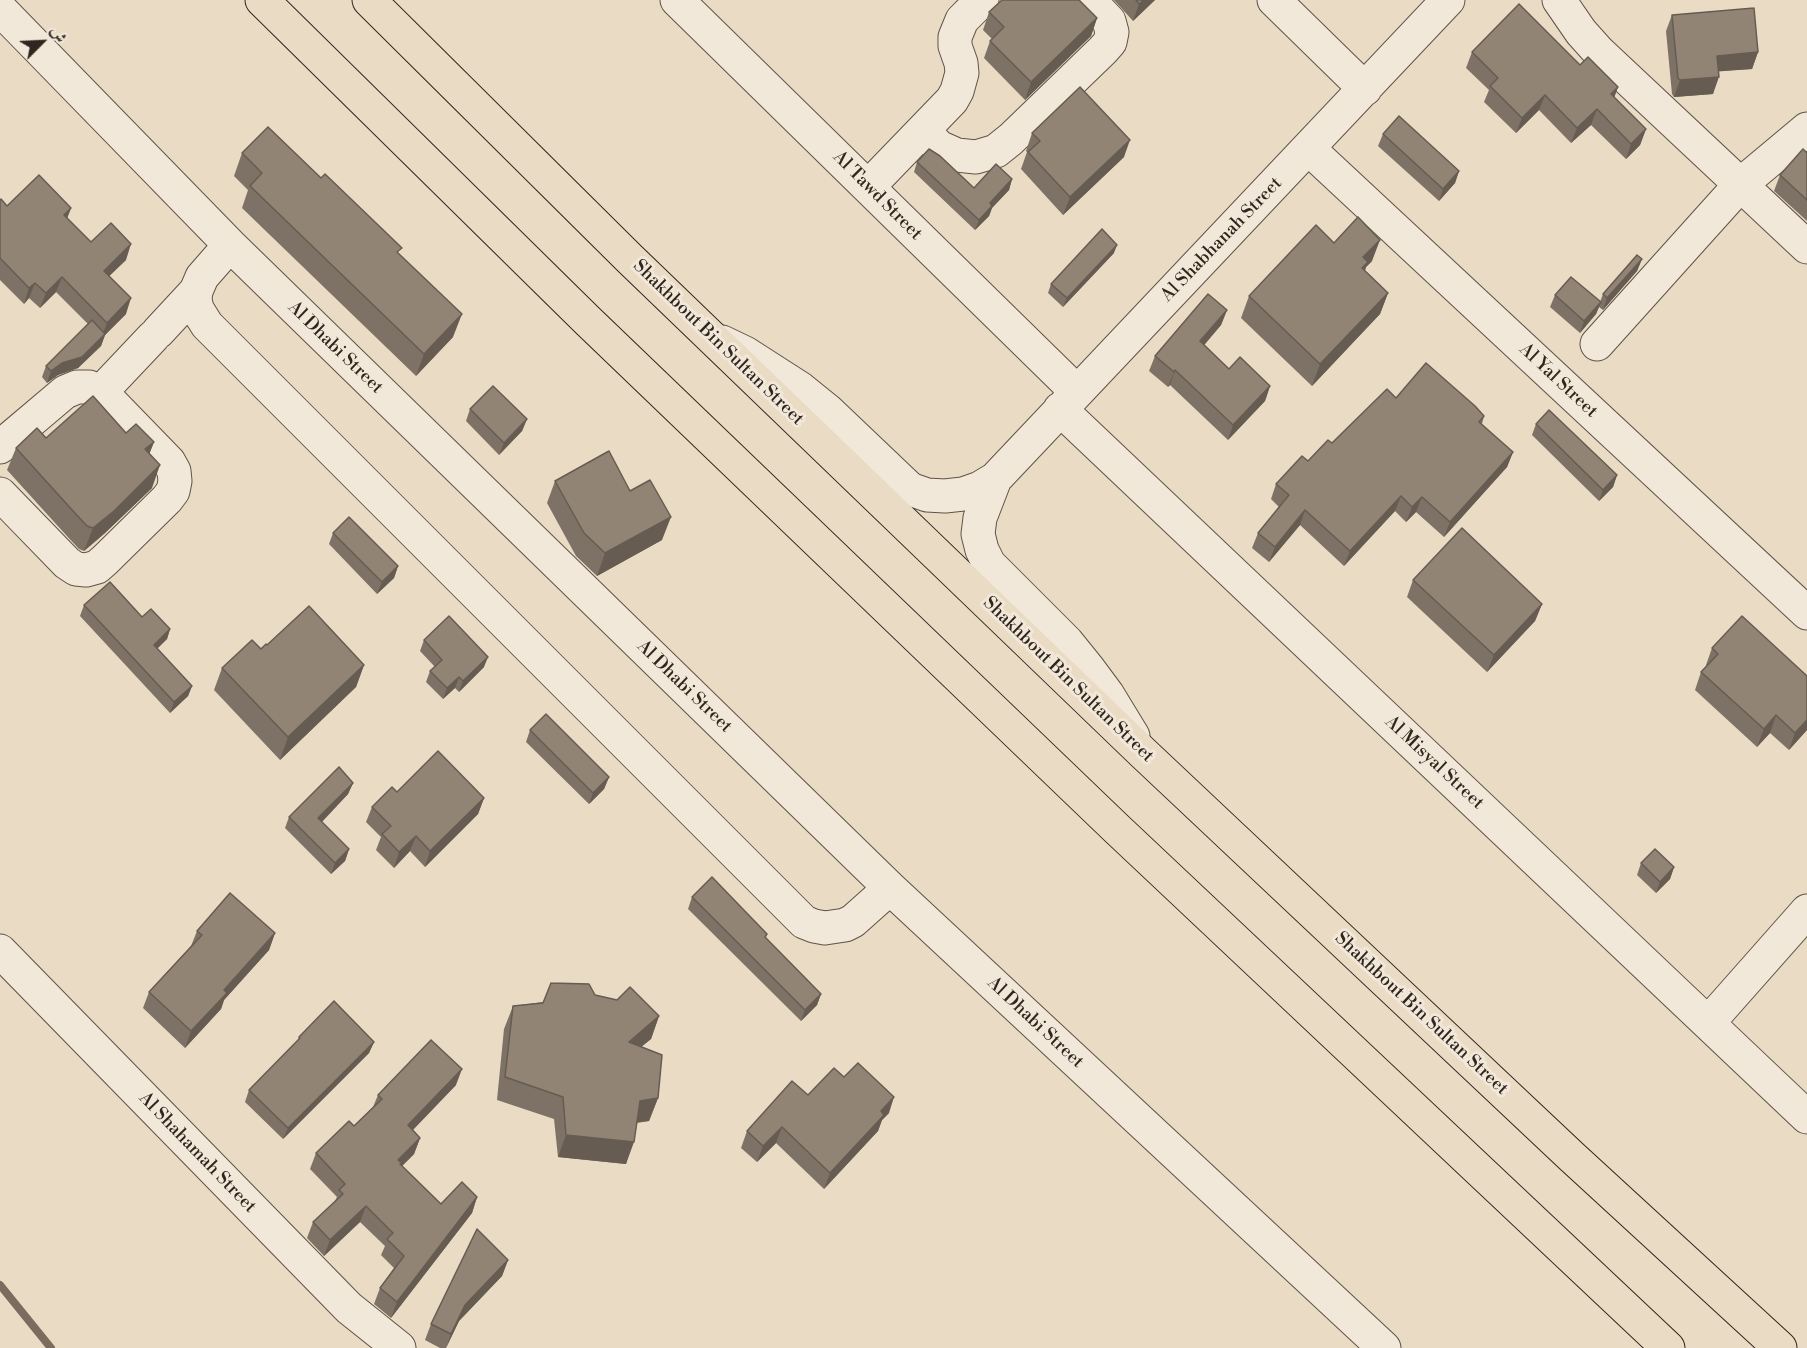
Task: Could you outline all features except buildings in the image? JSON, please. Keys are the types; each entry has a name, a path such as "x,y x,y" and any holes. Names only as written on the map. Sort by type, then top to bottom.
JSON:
{"main road":[{"path":"262,0 587,320 1116,828 1668,1348"},
{"name":"Shakhbout Bin Sultan Street","path":"369,0 712,337 1142,752 1571,1156 1780,1348"}],"street":[{"name":"Al Tawd Street","path":"677,0 868,187 1069,401"},
{"path":"868,187 952,100 962,73 955,37 962,20 982,0"},
{"path":"923,130 939,147 957,155 976,157 996,151 1028,123 1110,42 1112,32 1109,21 1089,0"},
{"path":"1274,0 1365,89"},
{"name":"Al Shabhanah Street","path":"712,337 745,352 801,389 827,410 910,489 927,495 945,496 963,494 980,488 995,479 1448,0"},
{"path":"1559,0 1581,32 1598,51 1807,246"},
{"name":"Al Dhabi Street","path":"0,9 230,245 890,888 1384,1348"},
{"path":"1597,344 1740,185 1807,129"},
{"name":"Al Yal Street","path":"1309,149 1807,613"},
{"path":"230,245 202,277 196,291 197,309 207,325 804,922 825,928 845,925 853,921 890,888"},
{"path":"101,392 196,291"},
{"path":"0,447 66,392 77,387 89,387 101,392 169,462 174,471 175,481 173,491 167,499 97,567 86,570 76,569 67,563 0,494"},
{"name":"Al Misyal Street","path":"1069,401 1807,1117"},
{"name":"Al Shabhanah Street","path":"995,479 980,518 978,534 981,550 989,564 1067,642 1088,668 1108,695 1142,752"},
{"path":"1708,1023 1807,911"},
{"name":"Al Shahamah Street","path":"0,951 349,1308 399,1348"}],"waterway":[{"path":"0,1285 51,1348"}]}
